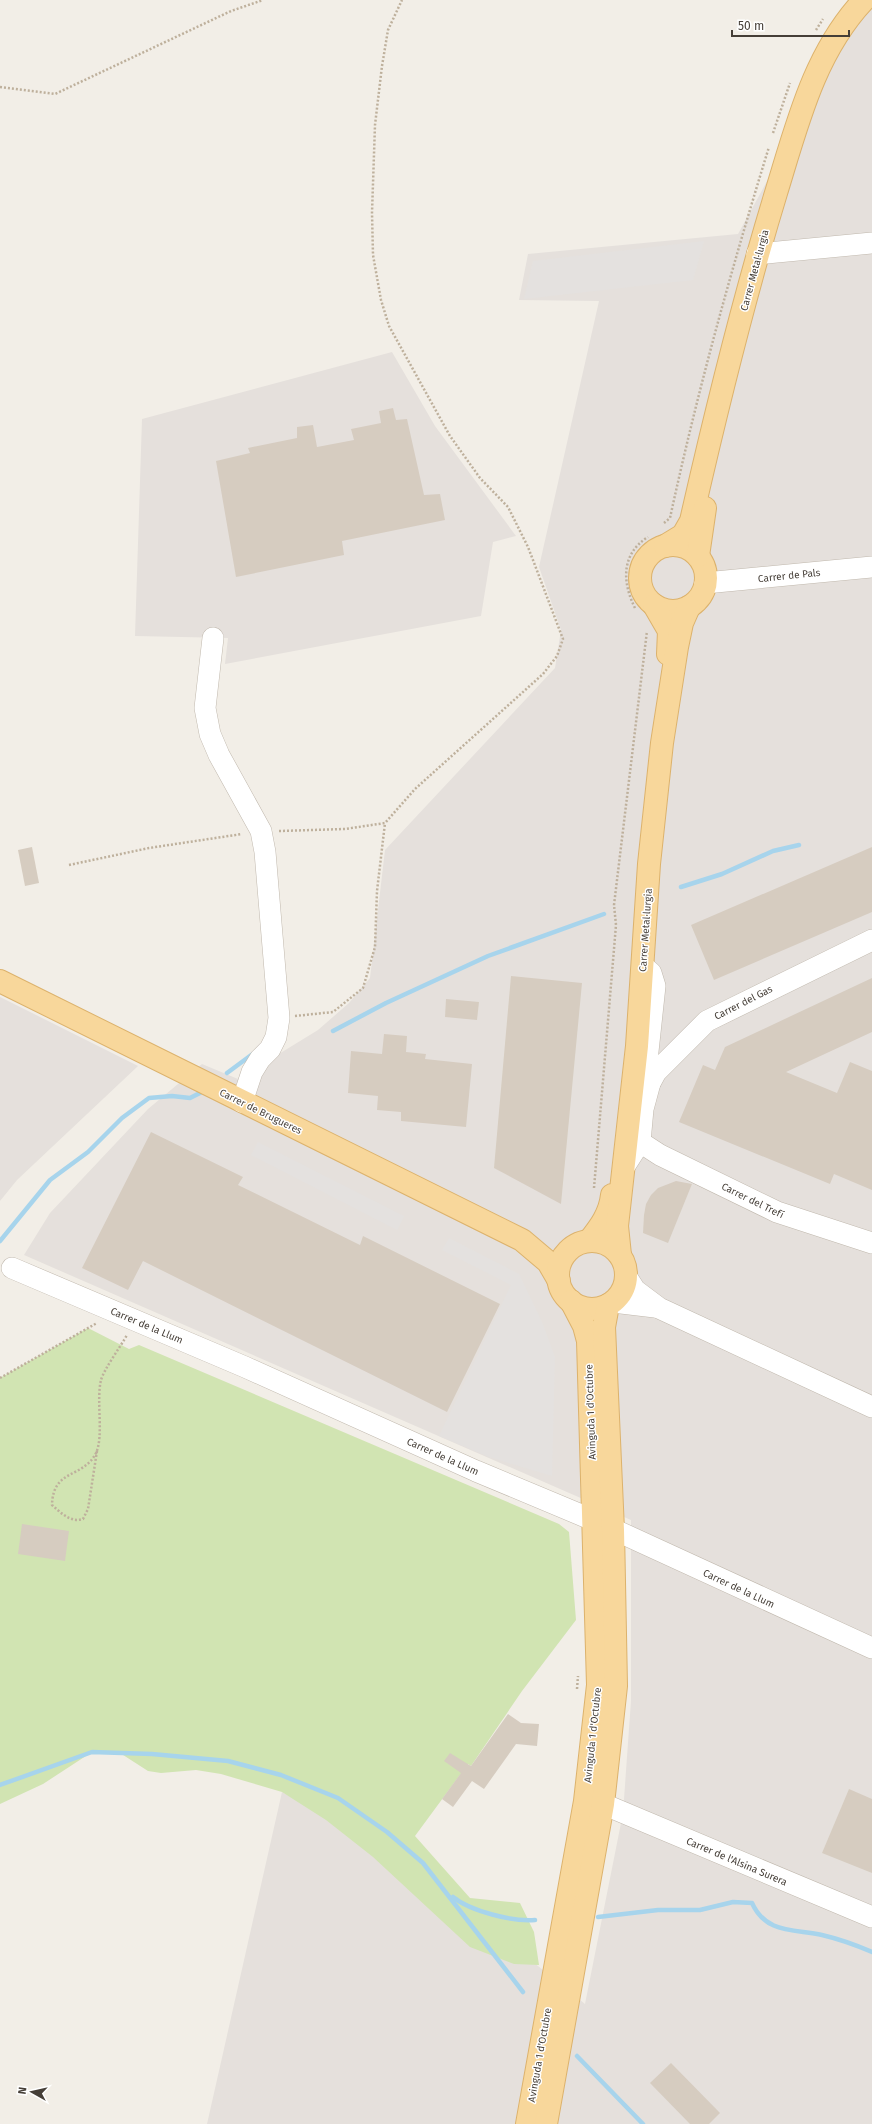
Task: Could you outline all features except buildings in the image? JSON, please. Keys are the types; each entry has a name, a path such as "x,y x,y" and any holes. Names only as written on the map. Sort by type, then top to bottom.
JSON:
{"main road":[{"name":"Carrer Metal·lurgia","path":"659,536 683,535 691,521 763,253 809,90 825,54 849,16 864,0"},
{"name":"Carrer Metal·lurgia","path":"698,556 706,501 763,253 829,72 843,44 872,8"},
{"path":"659,536 698,556 705,569 705,583 700,597 689,607 670,611 646,608 640,581 641,572 659,536"},
{"name":"Carrer Metal·lurgia","path":"620,1255 618,1226 637,1046 649,864 662,743 677,647 682,623 689,607"},
{"name":"Carrer Metal·lurgia","path":"583,1243 605,1219 611,1200 635,914 652,758 668,654 668,631 646,608"},
{"name":"Carrer de Brugueres","path":"0,981 522,1240"},
{"path":"522,1240 554,1245 596,1241 609,1246 620,1255 625,1265 626,1276 621,1293 610,1303 589,1308 571,1301"},
{"path":"522,1240 548,1262 584,1326 597,1342 604,1327 610,1303"},
{"path":"559,1281 559,1269 564,1257 583,1243"},
{"name":"Avinguda 1 d'Octubre","path":"527,2124 543,2086 569,1992 594,1803 598,1686 593,1520 597,1342"},
{"name":"Avinguda 1 d'Octubre","path":"546,2124 543,2086 554,1976 594,1803 616,1686 613,1530 597,1342"}],"street":[{"path":"763,253 872,243"},
{"name":"Carrer de Pals","path":"705,583 872,567"},
{"path":"213,638 205,708 210,734 219,755 261,831 265,852 279,1018 276,1037 270,1049 260,1059 252,1072 242,1102"},
{"name":"Carrer del Gas","path":"624,1167 640,1142 643,1109 650,1083 656,1072 707,1020 872,940"},
{"path":"643,966 651,973 655,986 646,1070 650,1083"},
{"name":"Carrer del Trefí","path":"640,1142 660,1156 776,1212 872,1243"},
{"name":"Carrer de la Llum","path":"12,1268 135,1320 593,1520 872,1648"},
{"path":"626,1276 635,1290 659,1308 872,1407"},
{"path":"610,1303 659,1308"},
{"name":"Carrer de l'Alsina Surera","path":"594,1803 872,1917"}],"path":[{"path":"0,87 55,94 231,11 263,0"},
{"path":"279,1018 333,1012 363,988 375,947 377,891 385,823 415,789 543,674 557,656 563,639 528,547 508,507 480,478 450,436 389,326 381,300 373,255 375,125 388,30 402,0"},
{"path":"816,32 824,19"},
{"path":"772,135 784,98 793,78"},
{"path":"646,608 627,590 625,580 626,569 636,547 659,536 670,518 691,421 724,296 770,143"},
{"path":"594,1188 616,925 614,905 647,644 646,626"},
{"path":"69,864 149,848 261,831 345,829 385,823"},
{"path":"0,1378 115,1312"},
{"path":"97,1451 89,1464 64,1478 55,1487 52,1505 62,1514 77,1521 83,1519 88,1509 97,1451 101,1379 135,1320"},
{"path":"577,1692 578,1671"}],"shaded area":[{"path":"872,0 872,2124 207,2124 282,1792 419,1870 585,2004 623,1813 631,1701 631,1520 24,1255 50,1213 148,1109 202,1064 238,1079 318,1030 349,1003 370,978 385,850 555,668 561,630 539,567 599,301 519,300 528,254 738,234 804,114 827,58"},
{"path":"704,241 693,280 524,299 533,261"},
{"path":"392,352 435,426 516,536 493,542 481,616 225,664 228,638 135,636 142,419"},
{"path":"0,997 138,1066 17,1180 0,1201"},
{"path":"258,1142 404,1216 397,1230 251,1155"},
{"path":"449,1238 519,1274 543,1324 555,1357 552,1476 489,1457 439,1436 511,1285 442,1250"}],"green space":[{"path":"88,1328 129,1349 139,1345 559,1524 569,1532 576,1620 522,1691 471,1766 468,1764 415,1836 470,1898 520,1903 534,1932 539,1965 514,1964 470,1947 373,1857 326,1820 282,1792 221,1774 196,1770 161,1773 148,1771 120,1753 92,1752 43,1784 0,1804 0,1378"}],"waterway":[{"path":"681,887 722,874 773,851 799,845"},
{"path":"333,1031 386,1003 488,956 604,914"},
{"path":"227,1073 254,1053"},
{"path":"0,1241 50,1180 88,1152 122,1118 149,1098 172,1096 190,1098 200,1093"},
{"path":"0,1785 92,1752 152,1754 228,1761 281,1775 338,1798 387,1832 423,1863 523,1992"},
{"path":"453,1897 470,1907 481,1911 515,1919 535,1920"},
{"path":"598,1917 658,1910 700,1910 733,1902 752,1903 758,1913 773,1925 847,1942 872,1952"},
{"path":"577,2056 643,2124"}]}
